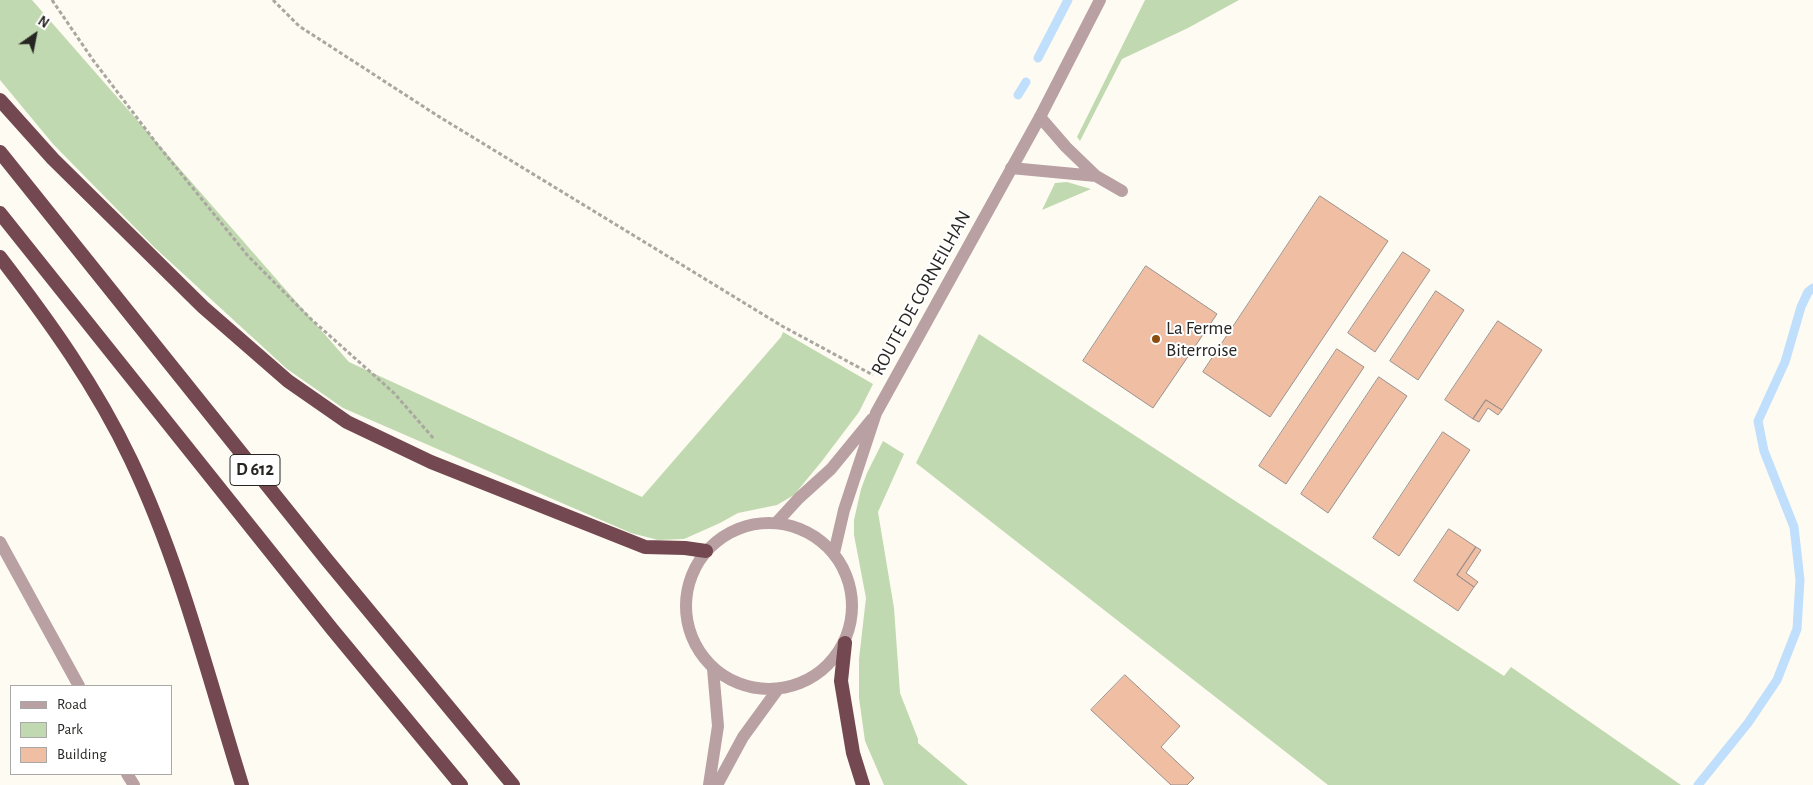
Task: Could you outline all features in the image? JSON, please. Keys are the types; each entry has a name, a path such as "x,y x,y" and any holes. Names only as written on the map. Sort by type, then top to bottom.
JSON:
{"highway":[{"path":"0,100 53,159 203,307 288,381 347,422 432,462 645,547 706,550"},
{"name":"D 612","path":"0,152 327,560 513,785"},
{"name":"D 612","path":"0,212 332,628 461,785"},
{"path":"0,257 83,371 131,459 170,552 242,785"},
{"path":"845,643 840,682 853,753 863,785"}],"street":[{"name":"ROUTE DE CORNEILHAN","path":"776,523 799,498 831,469 876,413 1040,116 1100,0"},
{"path":"1040,116 1066,147 1096,176 1122,191"},
{"path":"1011,168 1096,176"},
{"name":"ROUTE DE CORNEILHAN","path":"834,553 844,510 876,413"},
{"path":"776,523 797,528 818,538 834,553 846,573 852,596 852,620 845,643 828,666 813,677 805,682 778,690 754,689 732,682 713,669 697,648 687,624 685,598 692,573 706,550 726,534 750,525 776,523"},
{"path":"0,542 78,685"},
{"path":"709,785 718,726 713,669"},
{"path":"717,785 743,737 778,690"}],"path":[{"path":"52,0 93,60 248,256 312,320 394,393 439,445"},
{"path":"273,0 300,26 397,89 692,272 782,326 880,379 894,381"}],"green space":[{"path":"0,0 32,0 349,362 642,497 781,337 783,332 873,384 859,412 794,495 777,505 738,513 684,539 658,540 631,533 343,408 287,369 154,247 53,144 0,80"},
{"path":"1145,0 1239,0 1188,28 1122,59 1080,141 1077,137"},
{"path":"1067,182 1091,189 1042,210 1055,183"},
{"path":"979,334 1504,676 1511,667 1681,785 1328,785 916,463"},
{"path":"883,441 904,454 878,512 894,608 900,693 918,743 968,785 884,785 865,741 859,698 859,659 866,598 854,535 854,520 861,489"}],"building":[{"path":"1320,196 1388,241 1270,417 1203,372"},
{"path":"1403,252 1430,270 1375,352 1348,333"},
{"path":"1146,266 1217,314 1153,408 1083,361"},
{"path":"1436,291 1464,310 1418,380 1390,361"},
{"path":"1498,321 1542,350 1502,410 1486,400 1473,419 1445,400"},
{"path":"1337,349 1364,367 1286,484 1259,466"},
{"path":"1379,377 1407,396 1328,513 1301,494"},
{"path":"1486,400 1502,410 1498,415 1488,408 1479,422 1473,419"},
{"path":"1443,432 1470,450 1399,556 1373,538"},
{"path":"1449,529 1476,547 1457,575 1474,587 1458,611 1414,581"},
{"path":"1476,547 1481,550 1466,573 1478,582 1474,587 1457,575"},
{"path":"1125,675 1180,726 1161,747 1194,778 1187,785 1171,785 1091,710"}],"waterway":[{"path":"1038,58 1068,0"},
{"path":"1018,95 1026,82"},
{"path":"1698,785 1748,723 1777,680 1797,629 1800,580 1794,527 1764,451 1758,421 1785,362 1801,307 1808,292 1813,288"}],"place":[{"name":"La Ferme Biterroise","path":"1156,339"}]}
